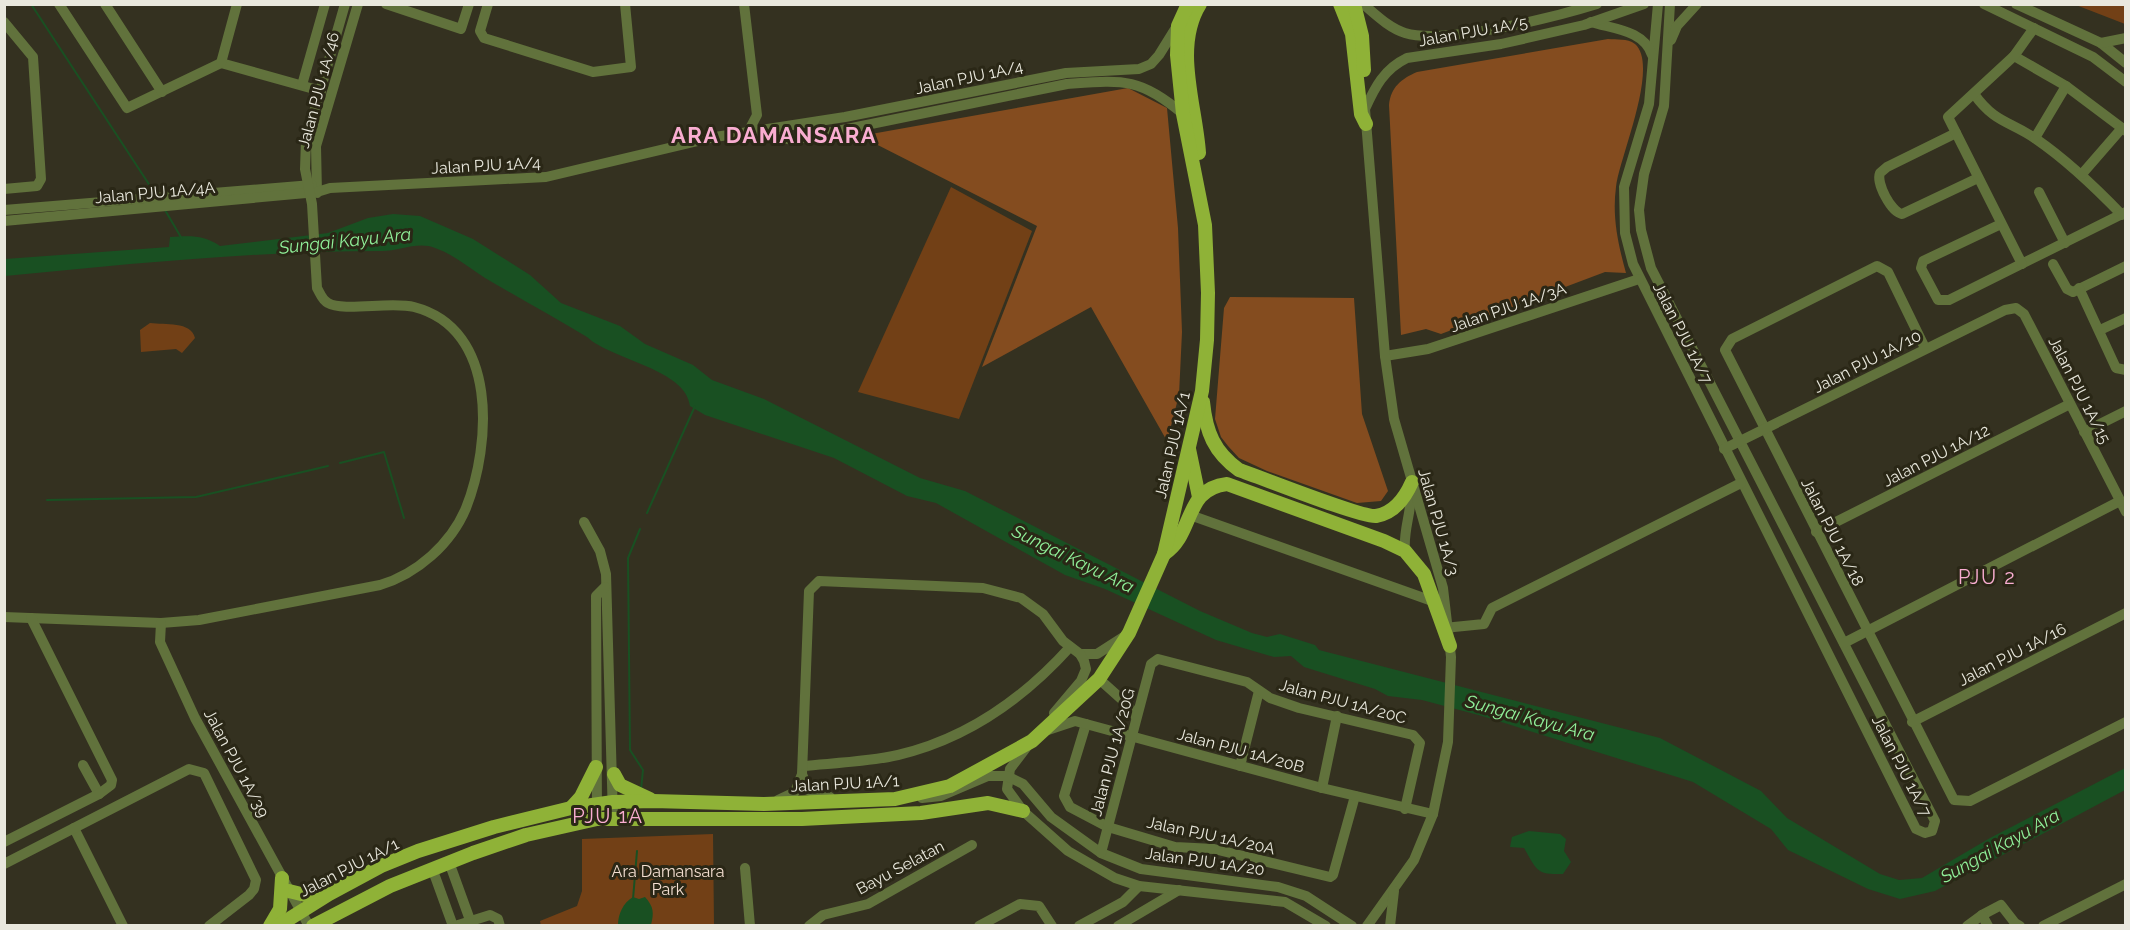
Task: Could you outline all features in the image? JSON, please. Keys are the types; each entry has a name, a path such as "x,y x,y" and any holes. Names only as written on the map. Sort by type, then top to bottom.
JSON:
{"main road":[{"name":"Jalan PJU 1A/1","path":"278,926 329,894 381,866 418,851 494,827 571,808 613,802 764,804 895,799 950,786 1032,741 1099,679 1129,633 1163,556 1202,391 1207,340 1208,293 1205,225 1183,114 1177,55 1178,26 1188,4"},
{"path":"1194,166 1199,153 1187,30 1200,4"},
{"path":"1340,4 1352,34 1360,114 1366,124"},
{"path":"1354,4 1362,36 1365,108"},
{"path":"1202,391 1208,435 1227,462 1239,470 1370,516 1392,509 1401,501 1412,482"},
{"path":"1189,447 1199,497"},
{"path":"1163,556 1180,540 1199,497 1214,486 1227,484 1384,541 1405,551 1424,574 1447,628 1451,651"},
{"path":"571,808 581,797 596,766"},
{"path":"614,774 620,785 653,801"},
{"name":"Jalan PJU 1A/1","path":"311,926 390,886 432,868 526,835 597,819 802,819 921,813 988,803 1023,811"},
{"path":"270,926 280,909 285,885 309,896 329,894"}],"street":[{"path":"59,4 125,107 131,107 221,63 321,91"},
{"path":"105,4 162,92"},
{"path":"221,63 237,4"},
{"path":"302,85 325,4"},
{"name":"Jalan PJU 1A/46","path":"313,195 306,172 306,140 345,4"},
{"name":"Jalan PJU 1A/46","path":"313,195 316,146 358,4"},
{"path":"386,4 461,29 469,4"},
{"path":"488,4 480,31 484,38 593,72 630,68 625,4"},
{"path":"744,4 757,115 748,132"},
{"name":"Jalan PJU 1A/5","path":"1363,4 1389,26 1402,33 1428,37 1516,24 1597,4"},
{"name":"Jalan PJU 1A/5","path":"1365,108 1385,73 1394,64 1407,58 1501,44 1591,22 1644,4"},
{"name":"Jalan PJU 1A/7","path":"1658,4 1649,104 1624,187 1625,233 1639,279 1916,829 1925,832 1932,831 1935,821 1651,268 1641,230 1639,210 1644,174 1664,106 1670,4"},
{"path":"1668,46 1677,26 1697,4"},
{"path":"1984,4 2093,57 2126,82"},
{"path":"2016,4 2101,43 2124,58 2113,71"},
{"path":"4,22 33,57 41,178 37,186 4,189"},
{"path":"1591,22 1638,36 1648,45 1653,58"},
{"name":"Jalan PJU 1A/4","path":"748,132 793,140 1145,67 1159,55 1178,26"},
{"path":"2022,264 1948,117 2014,56 2034,28"},
{"path":"2101,43 2126,38"},
{"path":"2014,56 2066,86 2124,129 2082,174"},
{"name":"Jalan PJU 1A/4","path":"313,195 330,188 546,177 748,132 851,116 1066,73 1099,76 1146,86 1161,94 1183,114"},
{"path":"2035,138 2066,86"},
{"path":"1974,94 1991,115 2035,138 2082,174 2124,214 1949,300 1941,301 1935,298 1921,268 1923,261 2001,224"},
{"name":"Jalan PJU 1A/3","path":"1365,108 1385,356 1394,419 1443,588 1447,628"},
{"path":"757,115 770,128"},
{"path":"1956,133 1887,167 1880,173 1879,182 1895,211 1902,214 1978,178"},
{"path":"294,187 306,172"},
{"name":"Jalan PJU 1A/4A","path":"168,202 294,187 313,195"},
{"path":"2039,192 2065,243"},
{"path":"4,616 161,623 199,620 391,582 415,569 450,536 462,515 476,472 483,409 477,369 464,345 442,321 424,311 389,305 335,305 324,299 317,288 313,195"},
{"name":"Jalan PJU 1A/4A","path":"4,210 313,195"},
{"name":"Jalan PJU 1A/4A","path":"4,221 141,203"},
{"path":"2053,264 2067,289 2073,292 2126,266"},
{"name":"Jalan PJU 1A/18","path":"1925,348 1888,272 1882,267 1872,267 1804,301 1732,339 1725,346 1726,354 1912,722 1954,800 1964,803 2126,722"},
{"name":"Jalan PJU 1A/3A","path":"1385,356 1428,349 1639,279"},
{"path":"2079,288 2116,369 2126,370"},
{"name":"Jalan PJU 1A/10","path":"1724,449 2005,310 2016,309 2024,314"},
{"name":"Jalan PJU 1A/15","path":"2024,314 2126,512"},
{"path":"2100,330 2126,318"},
{"name":"Jalan PJU 1A/12","path":"1816,532 2070,404"},
{"path":"2084,432 2126,411"},
{"path":"1405,551 1405,530 1411,515 1412,482"},
{"path":"1447,628 1484,624 1492,608 1741,483"},
{"path":"1844,643 2120,501"},
{"path":"1190,515 1435,602"},
{"path":"584,522 604,562 605,587 608,596 614,818"},
{"path":"764,804 789,797 795,792 802,770 809,591 819,581 993,589 1030,603 1050,622 1059,636 1075,650 1086,669 1082,681 1032,741 1007,776 988,776 941,796 895,799"},
{"path":"597,819 596,596 605,587"},
{"name":"Jalan PJU 1A/16","path":"1912,722 2126,613"},
{"path":"4,842 99,794 111,785 112,780 31,618"},
{"name":"Jalan PJU 1A/39","path":"161,623 160,642 195,718 285,885 311,926"},
{"path":"802,770 897,755 952,737 1014,700 1075,650 1097,654 1129,633"},
{"path":"1367,926 1414,860 1433,814 1448,742 1451,651"},
{"name":"Jalan PJU 1A/20C","path":"1154,660 1247,682 1259,691 1299,708 1413,735 1420,743 1405,809"},
{"name":"Jalan PJU 1A/20G","path":"1101,853 1136,717 1154,660"},
{"path":"1099,679 1128,705 1136,717"},
{"path":"1240,766 1259,691"},
{"path":"1322,788 1337,716"},
{"name":"Jalan PJU 1A/20B","path":"1043,732 1075,721 1322,788 1433,814"},
{"name":"Jalan PJU 1A/20A","path":"1086,724 1064,796 1070,807 1108,827 1175,847 1214,849 1330,877 1333,875 1355,796"},
{"path":"83,765 99,794"},
{"path":"4,864 189,769 204,773 256,880 254,889 249,895 209,926"},
{"path":"802,770 808,790 814,794 850,800"},
{"name":"Jalan PJU 1A/20","path":"1326,926 1285,902 1139,886 1099,871 1068,851 1023,811 1007,789 1007,776 1023,784 1051,817 1101,853 1141,868 1278,887 1306,896 1352,926"},
{"path":"74,828 123,926"},
{"name":"Bayu Selatan","path":"809,926 823,915 868,904 972,845"},
{"path":"449,862 470,920"},
{"path":"1278,887 1282,866"},
{"path":"432,868 454,926 494,915 500,926"},
{"path":"745,868 750,926"},
{"path":"2043,926 2126,884"},
{"path":"1079,926 1123,902 1139,886"},
{"name":"Jalan PJU 1A/20","path":"1118,926 1180,889"},
{"path":"1390,926 1394,891"},
{"path":"979,926 1023,903 1039,906 1052,926"},
{"path":"1967,926 1985,920 2001,905 2020,926"},
{"path":"1305,912 1312,926"}],"green space":[{"path":"2076,5 2125,5 2125,24"},
{"path":"951,187 1032,231 959,419 858,392"},
{"path":"150,323 183,326 193,333 195,338 182,353 176,349 141,352 140,330"},
{"name":"Ara Damansara Park","path":"713,834 714,925 541,926 540,921 577,906 582,891 582,839"}],"shaded area":[{"path":"1608,39 1625,40 1635,44 1641,55 1643,72 1641,91 1619,173 1615,198 1616,230 1626,273 1605,272 1441,334 1426,329 1401,335 1389,105 1395,88 1417,72"},
{"path":"1128,88 1167,108 1178,228 1182,332 1179,395 1167,441 1091,307 982,367 1037,226 860,136"},
{"path":"1230,297 1354,298 1362,414 1388,491 1381,501 1357,503 1267,471 1239,458 1221,437 1215,419 1224,308"}],"water":[{"name":"Sungai Kayu Ara","path":"393,214 420,216 473,239 530,275 561,303 620,326 645,344 693,365 712,380 764,399 920,478 965,491 1200,611 1252,633 1267,637 1280,634 1315,645 1319,650 1660,738 1761,791 1787,818 1880,874 1899,880 1922,878 1990,838 2125,768 2125,790 1935,891 1900,899 1868,889 1788,850 1771,829 1693,782 1482,716 1422,700 1388,696 1375,689 1304,667 1291,656 1274,657 1216,640 1105,589 1065,575 936,503 907,496 834,458 705,415 690,406 685,393 676,383 662,374 598,345 454,257 429,246 389,251 240,256 5,276 5,259 169,247 170,237 202,238 220,246 328,233 368,218"},
{"path":"1529,831 1560,834 1566,839 1564,851 1571,862 1563,874 1538,870 1524,848 1510,847 1512,837"},
{"path":"633,897 639,899 645,897 652,907 651,925 618,925 622,909"}],"waterway":[{"path":"31,4 156,195"},
{"path":"165,210 182,239"},
{"path":"647,513 695,406"},
{"path":"340,463 384,452 404,518"},
{"path":"47,500 196,497 328,466"},
{"path":"640,529 628,558 630,750 643,770 641,790"},
{"path":"633,899 637,851"}],"district":[{"name":"ARA DAMANSARA","path":"774,135"},
{"name":"PJU 2","path":"1987,577"},
{"name":"PJU 1A","path":"608,816"}]}
